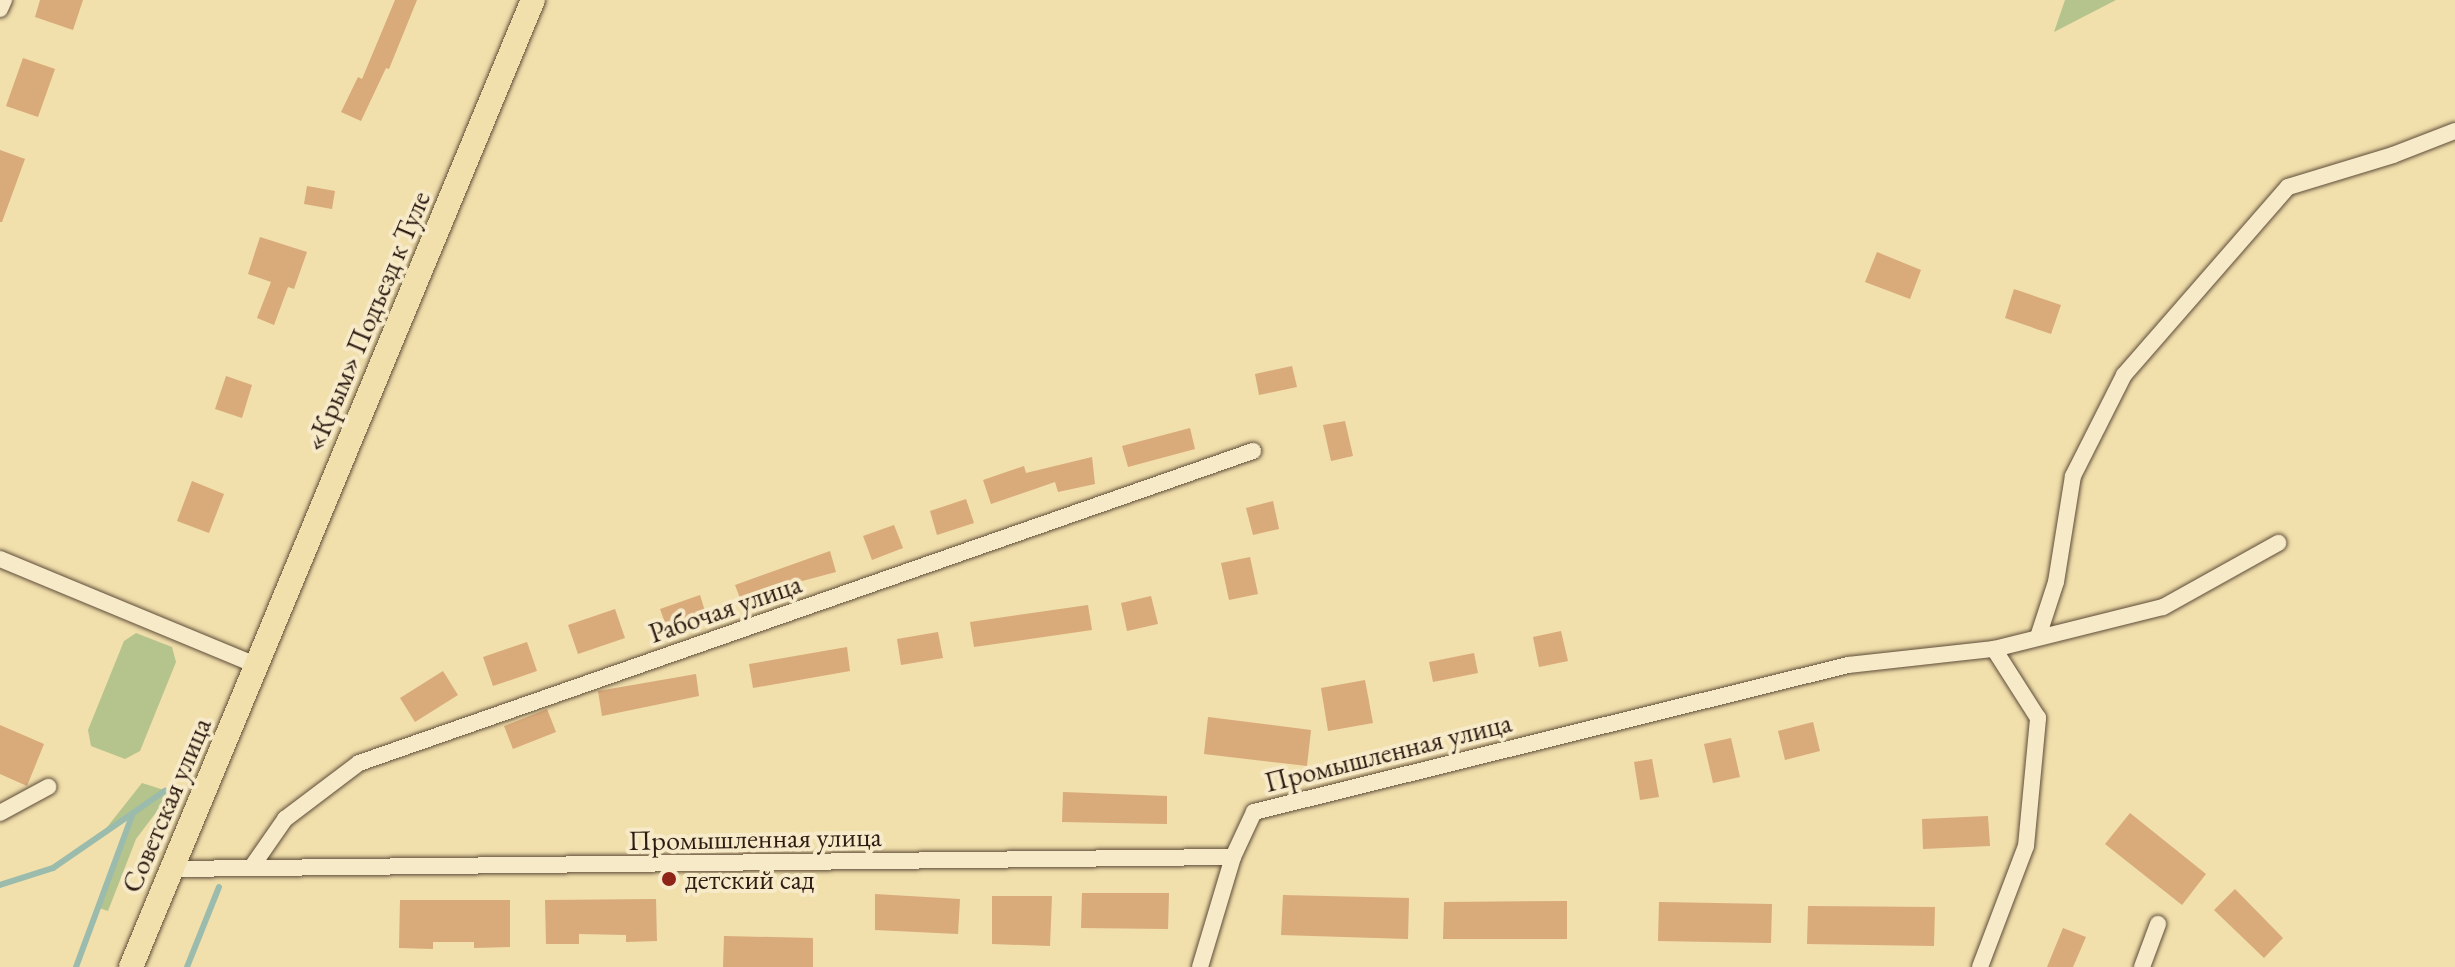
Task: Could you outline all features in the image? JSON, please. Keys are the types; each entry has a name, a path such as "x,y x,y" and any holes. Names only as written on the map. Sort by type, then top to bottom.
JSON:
{"main road":[{"name":"«Крым» Подъезд к Туле","path":"256,665 533,0"},
{"name":"Советская улица","path":"131,967 256,665"}],"street":[{"path":"0,9 4,0"},
{"path":"2038,637 2056,582 2073,476 2124,375 2288,187 2393,155 2455,131"},
{"name":"Рабочая улица","path":"251,868 285,819 359,763 1253,451"},
{"name":"Промышленная улица","path":"171,869 1233,857 1254,812 1848,665 1994,649 2163,607 2278,543"},
{"path":"0,559 256,665"},
{"path":"1980,967 2026,846 2038,718 1994,649"},
{"path":"0,813 48,787"},
{"path":"1200,967 1233,857"},
{"path":"2142,967 2158,924"}],"green space":[{"path":"2065,0 2116,0 2054,32"},
{"path":"136,633 172,647 176,662 140,751 125,759 91,746 88,730 124,641"},
{"path":"142,783 164,790 104,831"},
{"path":"167,791 170,794 136,839 108,911 99,908 134,815"}],"building":[{"path":"40,0 83,0 73,30 35,17"},
{"path":"395,0 417,0 389,69 386,68 361,121 341,112 358,77 362,79"},
{"path":"23,58 55,69 38,117 6,106"},
{"path":"0,150 25,159 2,222 0,222"},
{"path":"307,186 335,191 332,209 304,204"},
{"path":"260,237 307,252 294,289 288,287 274,325 257,318 271,282 248,274"},
{"path":"1877,252 1921,270 1910,299 1865,282"},
{"path":"2014,289 2061,305 2051,334 2005,318"},
{"path":"1292,366 1297,387 1259,395 1255,374"},
{"path":"226,376 252,385 242,418 215,409"},
{"path":"1345,421 1353,456 1331,461 1323,425"},
{"path":"1190,428 1195,449 1128,467 1122,446"},
{"path":"1092,457 1095,484 1058,492 1055,482 991,504 983,480 1024,466 1026,473"},
{"path":"192,481 224,494 209,533 177,521"},
{"path":"966,499 974,523 937,535 930,511"},
{"path":"1273,501 1279,529 1253,535 1246,508"},
{"path":"894,525 903,548 872,560 863,536"},
{"path":"830,551 836,572 776,588 778,593 743,606 735,585"},
{"path":"1250,557 1258,594 1229,600 1221,563"},
{"path":"700,595 708,621 669,634 660,609"},
{"path":"1151,596 1158,624 1127,631 1121,603"},
{"path":"1088,605 1092,630 974,647 970,622"},
{"path":"615,609 625,638 578,654 568,625"},
{"path":"1561,631 1568,661 1539,667 1533,637"},
{"path":"938,632 943,658 901,665 897,639"},
{"path":"527,642 537,671 493,686 483,657"},
{"path":"847,647 850,671 753,688 749,664"},
{"path":"1474,653 1478,673 1433,682 1429,662"},
{"path":"443,671 458,695 415,722 400,698"},
{"path":"696,674 699,696 602,716 598,691"},
{"path":"1365,680 1373,723 1328,731 1321,688"},
{"path":"547,709 556,732 513,749 504,726"},
{"path":"1208,717 1311,730 1307,766 1204,754"},
{"path":"1813,722 1820,751 1785,760 1778,731"},
{"path":"0,725 44,744 27,786 0,774"},
{"path":"1731,738 1740,777 1713,783 1704,744"},
{"path":"1652,759 1659,797 1640,800 1634,762"},
{"path":"1063,792 1167,796 1167,824 1062,822"},
{"path":"2130,813 2206,874 2182,905 2105,844"},
{"path":"1988,816 1990,846 1923,849 1922,819"},
{"path":"2235,889 2283,938 2264,958 2214,910"},
{"path":"1082,893 1169,893 1168,929 1081,928"},
{"path":"875,894 960,899 958,934 875,930"},
{"path":"1283,895 1409,898 1408,939 1281,935"},
{"path":"992,896 1052,896 1050,946 992,944"},
{"path":"656,899 657,941 626,942 626,935 579,934 579,944 546,944 545,900"},
{"path":"400,900 510,900 510,947 474,948 474,942 433,942 433,949 399,948"},
{"path":"1567,901 1567,939 1443,939 1444,902"},
{"path":"1659,902 1772,904 1771,943 1658,941"},
{"path":"1808,906 1935,907 1934,946 1807,944"},
{"path":"2063,928 2086,937 2073,967 2047,967"},
{"path":"724,936 813,938 813,967 723,967"}],"waterway":[{"path":"76,967 133,813 165,791"},
{"path":"0,885 53,868 133,813"},
{"path":"187,967 219,887"}],"place":[{"name":"детский сад","path":"669,879"}]}
